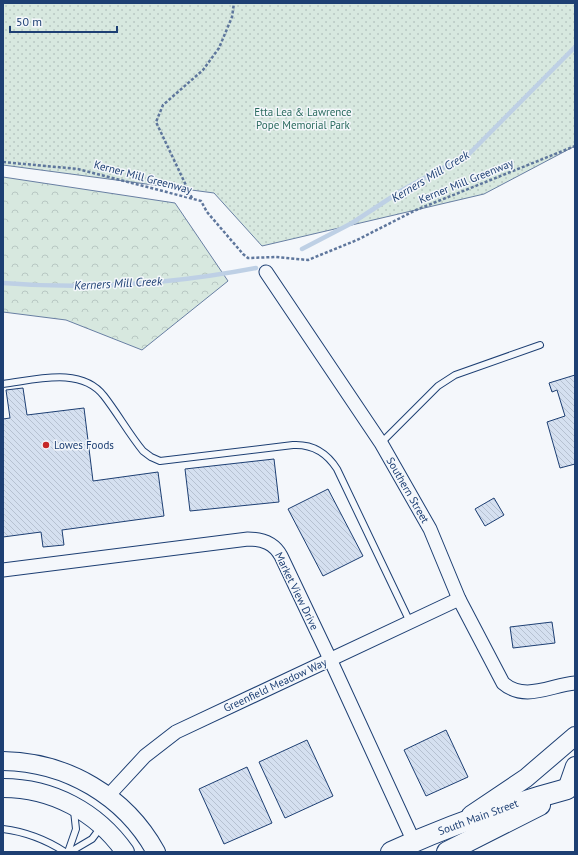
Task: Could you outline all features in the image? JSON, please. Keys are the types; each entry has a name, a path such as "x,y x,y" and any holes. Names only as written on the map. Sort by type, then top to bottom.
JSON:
{"main road":[{"path":"458,823 526,778 575,736"},
{"path":"3,761 26,763 54,769 81,779 108,796 132,817 156,852"},
{"path":"571,787 575,766"},
{"name":"South Main Street","path":"391,852 458,823 526,800 571,787"},
{"name":"South Main Street","path":"447,852 531,811 571,787"},
{"path":"3,788 34,791 58,798 73,805 102,825 125,852"}],"street":[{"name":"Southern Street","path":"266,272 381,443 430,529 459,599 503,683 519,692 545,690 559,693 575,691"},
{"name":"Market View Drive","path":"3,570 248,539 264,541 278,551 330,659 414,842"},
{"name":"Greenfield Meadow Way","path":"108,796 146,756 176,732 459,599"},
{"name":"Southern Street","path":"545,690 558,685 575,683"}],"lane":[{"path":"381,443 438,386 454,375 540,345"},
{"path":"3,384 58,377 76,378 89,383 103,395 143,451 160,461 293,445 305,445 317,450 330,459 337,469 410,622"},
{"path":"68,852 76,829 73,805"},
{"path":"68,852 92,839 102,825"},
{"path":"3,829 24,831 48,841 68,852"}],"path":[{"path":"192,198 156,122 163,105 203,70 219,48 232,17 234,3"},
{"name":"Kerner Mill Greenway","path":"3,162 78,169 192,198 201,201 207,212 248,258 276,257 308,260 357,240 416,210 575,146"}],"green space":[{"name":"Etta Lea & Lawrence Pope Memorial Park","path":"3,3 575,3 575,146 484,194 262,246 214,193 3,165"},
{"path":"3,177 175,203 228,281 142,350 66,320 3,312"}],"building":[{"path":"575,375 575,464 560,468 547,422 565,416 557,390 552,392 549,383"},
{"name":"Lowes Foods","path":"23,388 27,415 84,408 93,481 158,472 164,516 62,530 64,545 43,547 41,532 3,537 3,419 10,418 6,390"},
{"path":"274,459 279,502 190,511 185,469"},
{"path":"328,489 363,556 323,576 288,509"},
{"path":"494,498 504,515 485,526 475,509"},
{"path":"552,622 555,643 513,648 510,627"},
{"path":"446,730 468,777 426,796 404,750"},
{"path":"307,740 333,796 285,818 259,762"},
{"path":"247,767 272,823 224,844 199,789"}],"waterway":[{"name":"Kerners Mill Creek","path":"302,249 352,223 404,189 469,154 575,47"},
{"name":"Kerners Mill Creek","path":"3,283 98,286 161,282 224,274 256,268"}],"place":[{"name":"Lowes Foods","path":"46,445"}]}
